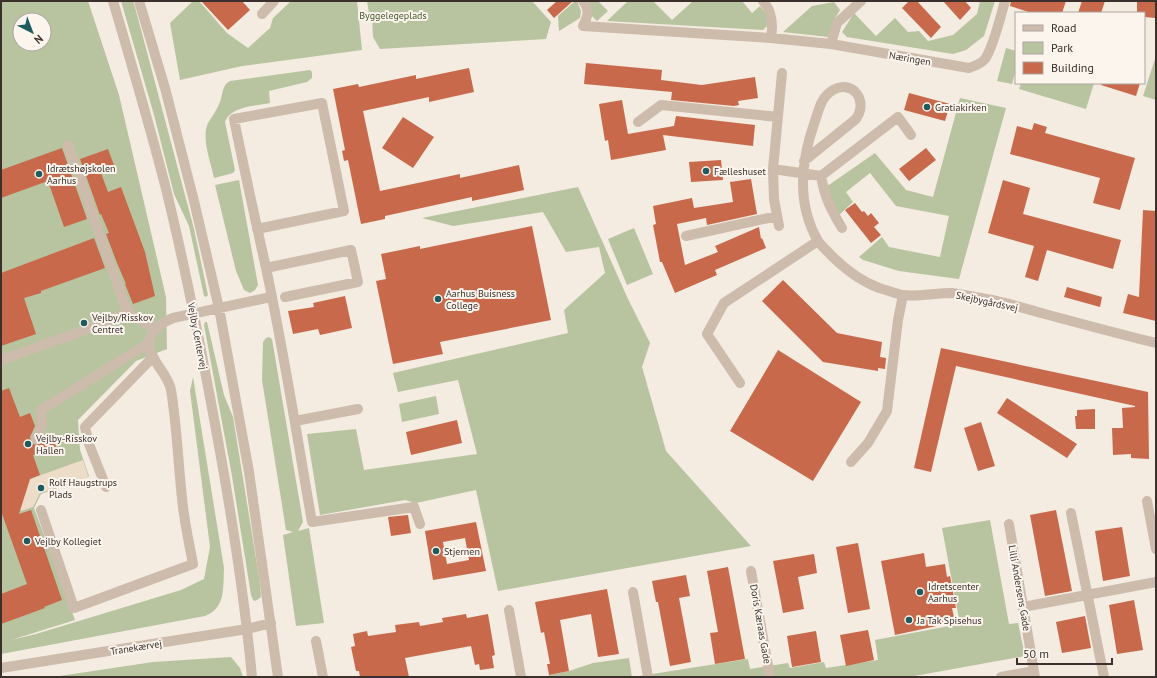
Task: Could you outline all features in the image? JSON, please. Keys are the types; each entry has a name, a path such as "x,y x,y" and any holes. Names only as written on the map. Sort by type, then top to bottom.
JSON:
{"street":[{"name":"Vejlby Centervej","path":"113,1 142,96 165,186 194,314 224,474 247,629 252,677"},
{"path":"139,1 165,88 194,201 219,308 249,472 272,623 278,677"},
{"path":"262,14 274,1"},
{"name":"Næringen","path":"583,1 586,5 588,14 583,26 771,38 831,44 969,68 976,66 985,59 990,50 1005,1"},
{"path":"763,1 767,6 773,26 771,38"},
{"path":"831,44 837,23 861,1"},
{"path":"686,236 778,221 774,199 773,169 782,73"},
{"name":"Skejbygårdsvej","path":"804,161 856,119 860,114 862,106 861,101 852,89 843,87 834,89 823,98 810,133 804,161 802,173 804,199 809,219 818,241 838,262 863,281 879,288 903,295 951,294 989,300 1156,343"},
{"path":"256,229 344,211 322,103 234,119 256,229 266,268 295,421 312,522 414,507 420,524"},
{"path":"638,122 661,106 778,117"},
{"path":"773,169 821,176 898,117 911,135"},
{"path":"68,145 128,312 157,329"},
{"path":"821,176 825,198 842,228"},
{"path":"740,383 706,334 724,303 818,241"},
{"path":"266,268 351,250 358,282 284,297"},
{"path":"851,462 868,443 887,411 898,320 903,295"},
{"path":"36,439 42,426 41,410 149,343 152,336 162,323 173,318 271,297"},
{"path":"1,360 77,333 128,312"},
{"path":"41,510 74,608 193,564 186,531 171,387 153,357 149,343"},
{"path":"106,487 89,444 85,428 153,357"},
{"path":"295,421 358,409"},
{"path":"1147,501 1156,549"},
{"path":"1071,513 1104,677"},
{"name":"Lilli Andersens Gade","path":"1009,524 1035,674"},
{"name":"Doris Kæraas Gade","path":"751,571 770,677"},
{"path":"1023,607 1156,582"},
{"path":"633,592 648,677"},
{"path":"509,610 521,677"},
{"name":"Tranekærvej","path":"1,668 247,629 272,623"},
{"path":"316,641 323,677"},
{"path":"1001,677 1035,674"}],"green space":[{"name":"Vejlby/Risskov Centret","path":"1,1 88,1 119,95 166,297 167,349 136,361 78,420 80,450 89,476 41,494 34,508 75,620 11,640 36,634 181,590 204,579 210,547 190,391 193,377 224,568 223,589 220,602 217,608 205,616 1,654"},
{"path":"121,1 133,1 135,7 194,229 208,295 206,297 204,296 189,226 174,194 154,115"},
{"path":"193,1 199,1 227,33 248,48 270,28 273,18 291,1 357,1 362,50 242,66 180,80 170,23"},
{"name":"Byggelegeplads","path":"367,1 532,1 551,22 546,39 380,49 373,37 372,17 370,19"},
{"path":"575,1 577,1 581,11 580,18 559,31 558,16"},
{"path":"598,1 608,11 597,21 591,15 589,2"},
{"path":"628,1 653,1 672,20 693,1 742,1 752,13 760,6 766,14 769,24 763,30 607,21"},
{"path":"980,1 995,1 984,36 966,50 953,54 847,37 842,32 854,13 876,36 895,18 908,32 919,31 928,41 953,35 977,14"},
{"path":"834,2 840,10 834,20 828,37 783,32 812,6"},
{"path":"1006,48 1015,51 1015,73 1012,84 997,81"},
{"path":"1156,59 1156,100 1143,96"},
{"path":"310,70 312,72 312,78 307,82 269,91 270,103 238,110 228,117 225,122 235,170 233,173 214,178 206,143 206,129 219,105 225,85 230,81"},
{"path":"1021,84 1094,84 1086,109 1019,89"},
{"path":"960,98 1006,108 959,279 899,271 863,260 859,257 882,237 889,247 940,257 949,216 896,206 870,173 846,192 853,202 838,216 826,187 875,153 906,190 933,197"},
{"path":"239,180 258,285 255,290 250,293 244,290 236,271 215,185"},
{"path":"578,187 628,299 650,343 642,367 666,451 751,546 498,591 476,490 416,503 405,500 320,515 307,434 356,429 364,470 477,454 458,380 398,392 393,373 568,333 564,310 605,273 599,247 566,252 543,212 453,226 422,218"},
{"path":"634,228 653,274 627,285 608,239"},
{"path":"205,322 207,322 224,395 233,417 259,577 261,596 255,601 251,595 232,476 204,325"},
{"path":"269,337 272,339 303,522 298,531 309,528 324,623 296,626 283,535 293,532 286,530 262,380 263,342"},
{"path":"436,396 439,414 402,422 399,404"},
{"path":"990,520 1009,624 1018,623 1025,656 909,677 633,677 748,659 750,669 788,663 790,668 824,662 826,668 878,660 875,640 960,624 942,528"},
{"path":"231,657 240,668 243,677 53,677 153,662"},
{"path":"629,658 632,677 548,677 549,675 569,671 593,663"}],"shaded area":[{"name":"Rolf Haugstrups Plads","path":"83,460 88,475 87,478 40,493 33,507 21,511 19,507 1,514 1,503 25,495 30,479"}],"building":[{"path":"201,1 242,1 250,10 228,30"},
{"path":"557,1 573,1 554,18 547,10"},
{"path":"909,1 917,1 941,27 931,38 902,8"},
{"path":"943,1 965,1 971,8 960,20"},
{"path":"1011,1 1066,1 1062,12 1029,12 1010,6"},
{"path":"1082,1 1105,1 1101,12 1078,12"},
{"path":"1137,1 1156,1 1156,18 1145,17 1145,12 1137,12"},
{"path":"586,63 662,70 661,80 702,85 755,77 758,98 738,101 739,105 734,106 671,100 672,92 584,84"},
{"path":"469,68 474,92 429,102 429,97 363,111 380,191 460,174 460,178 519,165 524,190 472,201 472,197 385,216 385,219 361,224 348,160 344,161 342,151 345,150 333,89 358,84 359,87 416,75 416,79"},
{"path":"1101,84 1140,84 1136,96"},
{"name":"Gratiakirken","path":"909,93 950,104 945,121 904,110"},
{"path":"622,100 628,134 674,126 676,116 755,125 753,146 663,135 666,150 611,160 608,140 605,141 599,104"},
{"path":"403,117 434,137 413,168 382,148"},
{"path":"1034,123 1047,127 1045,133 1135,158 1120,210 1093,203 1100,178 1010,154 1017,126 1032,130"},
{"path":"62,148 87,219 64,227 48,181 1,198 1,170"},
{"path":"926,148 936,160 909,181 899,169"},
{"path":"108,149 115,168 101,173 108,192 121,187 145,252 155,296 133,304 106,234 109,233 101,214 100,215 80,159"},
{"name":"Fælleshuset","path":"721,160 723,180 691,182 689,162"},
{"path":"751,179 757,214 707,225 706,218 677,224 685,265 718,252 715,246 759,227 761,239 762,238 766,248 715,270 717,275 675,293 662,262 660,262 653,225 656,224 653,206 692,198 694,208 733,202 730,182"},
{"path":"1003,180 1030,188 1023,214 1121,240 1113,269 1047,250 1038,281 1025,277 1034,246 988,233"},
{"path":"855,203 862,212 864,211 868,216 871,213 879,223 874,227 881,235 871,243 845,210"},
{"path":"1143,210 1156,211 1156,321 1123,313 1128,294 1139,297"},
{"path":"532,226 551,320 440,342 443,354 393,364 376,281 386,279 381,254 420,246 420,249"},
{"path":"94,238 105,268 41,291 41,293 24,298 36,334 1,346 1,273"},
{"path":"783,280 837,333 882,342 880,357 886,358 885,369 878,368 878,371 823,362 762,301"},
{"path":"1067,287 1102,297 1100,307 1064,297"},
{"path":"345,296 352,328 320,335 318,329 293,334 288,311 314,307 313,303"},
{"path":"941,348 1148,392 1149,459 1131,458 1131,454 1113,455 1112,428 1123,428 1122,408 1135,406 956,366 931,472 914,468"},
{"path":"778,350 861,402 813,481 730,431"},
{"path":"9,388 20,417 30,413 35,426 30,437 31,443 36,445 39,444 45,436 51,433 56,447 33,455 40,475 30,479 19,514 31,510 62,600 44,607 45,608 1,624 1,594 27,584 1,511 1,391"},
{"path":"1007,398 1077,444 1067,458 997,413"},
{"path":"1095,409 1095,429 1076,429 1075,416 1077,416 1077,410"},
{"path":"457,420 462,443 411,455 406,432"},
{"path":"981,422 995,466 978,471 964,428"},
{"path":"1056,510 1072,591 1045,596 1030,515"},
{"path":"408,515 411,533 391,536 388,517"},
{"name":"Stjernen","path":"476,522 486,571 433,580 425,531","holes":["465,538 469,560 447,564 443,542"]},
{"path":"1122,527 1130,576 1103,581 1095,531"},
{"path":"858,543 870,609 848,613 836,547"},
{"name":"Idretscenter Aarhus","path":"924,553 926,567 945,564 947,577 950,576 956,608 952,608 955,622 895,635 881,561"},
{"path":"814,554 817,573 798,577 804,609 783,613 773,561"},
{"path":"728,567 745,659 715,664 710,633 718,632 707,571"},
{"path":"686,575 690,596 679,598 691,662 670,666 658,602 656,602 652,581"},
{"path":"607,589 619,654 598,657 591,614 560,620 569,671 549,675 547,664 550,664 544,632 541,633 535,602"},
{"path":"1134,600 1143,650 1117,654 1109,605"},
{"path":"466,614 467,618 488,614 495,655 492,656 494,668 480,670 479,664 475,665 471,646 405,658 409,677 360,677 359,671 356,671 351,647 355,646 353,634 367,631 368,636 396,632 395,625 419,622 420,626 443,622 442,618"},
{"path":"1085,616 1091,648 1062,653 1056,622"},
{"path":"868,630 874,660 846,666 840,635"},
{"path":"816,631 821,662 792,667 787,636"}],"place":[{"name":"Gratiakirken","path":"927,107"},
{"name":"Fælleshuset","path":"706,171"},
{"name":"Idrætshøjskolen Aarhus","path":"39,174"},
{"name":"Aarhus Buisness College","path":"438,299"},
{"name":"Vejlby/Risskov Centret","path":"84,323"},
{"name":"Vejlby-Risskov Hallen","path":"28,444"},
{"name":"Rolf Haugstrups Plads","path":"41,488"},
{"name":"Vejlby Kollegiet","path":"27,541"},
{"name":"Stjernen","path":"436,551"},
{"name":"Idretscenter Aarhus","path":"920,592"},
{"name":"Ja Tak Spisehus","path":"909,620"}]}
